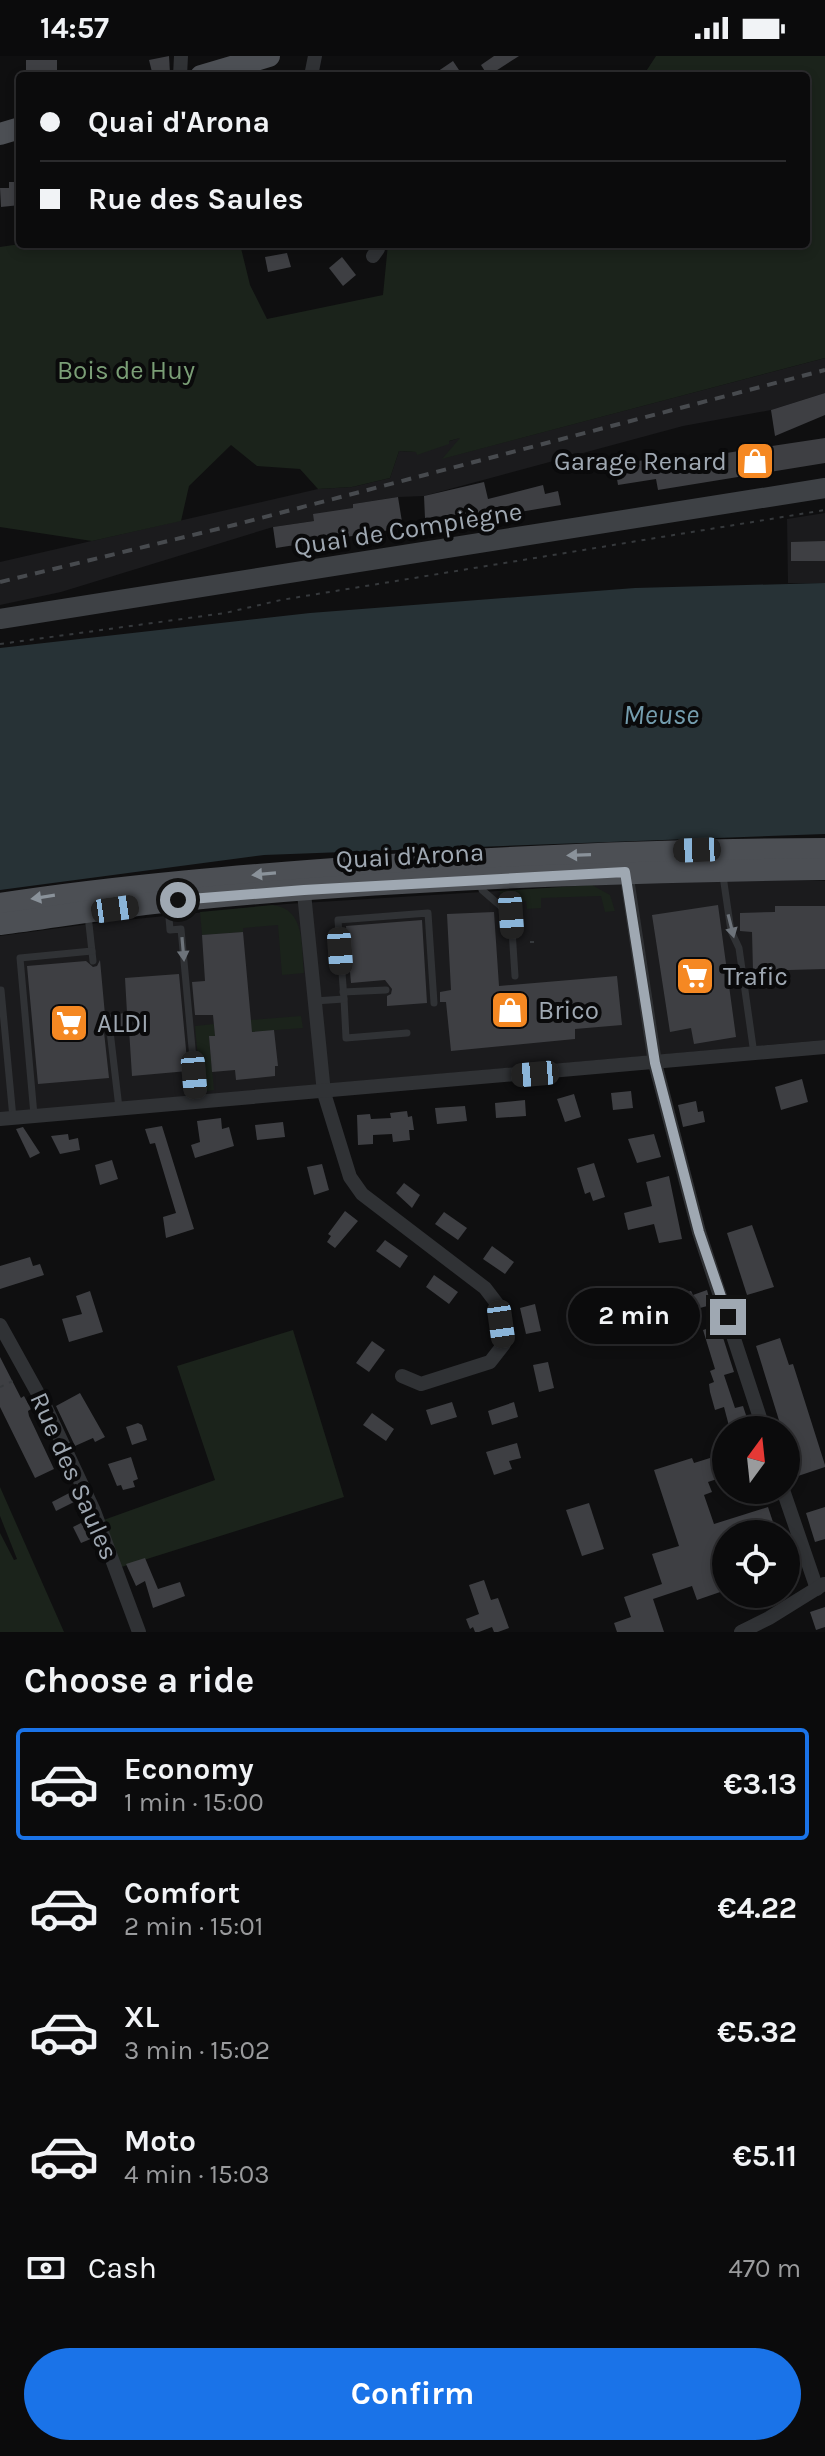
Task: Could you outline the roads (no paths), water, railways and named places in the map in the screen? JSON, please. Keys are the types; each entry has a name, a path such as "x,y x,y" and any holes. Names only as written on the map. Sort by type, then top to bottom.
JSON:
{"main road":[{"path":"221,72 269,56"},
{"name":"Quai de Compiègne","path":"0,619 825,488"},
{"name":"Quai d'Arona","path":"0,904 86,902 303,880 625,862 722,860 825,849"},
{"name":"Quai d'Arona","path":"722,860 825,869"},
{"name":"Quai d'Arona","path":"0,924 86,902"}],"street":[{"path":"625,862 655,1063 699,1232 759,1416"},
{"path":"303,880 324,1093 350,1177 362,1194 485,1288 498,1305 504,1344 490,1362 421,1384 402,1376"},
{"path":"6,1118 324,1093 825,1047"},
{"name":"Rue des Saules","path":"0,1325 46,1408 94,1511 139,1632"},
{"path":"741,1632 821,1586 789,1504"}],"lane":[{"path":"722,860 731,931 739,948 754,1054"},
{"path":"481,870 482,890 511,915 515,976"},
{"path":"167,892 170,930 181,929 197,1102"},
{"path":"34,1115 20,958 92,956 86,902"},
{"path":"407,1033 346,1038 338,920 428,913 434,1003"},
{"path":"1,990 10,1087 6,1118"},
{"path":"315,1001 386,990"},
{"path":"110,1031 119,1108"},
{"path":"0,1088 10,1087"}],"water":[{"name":"Meuse","path":"825,583 825,834 264,855 0,890 0,648 310,613 635,588"}],"railway":[{"path":"0,582 234,525 825,370"}],"place":[{"name":"Garage Renard","path":"755,461"},
{"name":"Trafic","path":"695,976"},
{"name":"Brico","path":"510,1010"},
{"name":"ALDI","path":"69,1023"}],"park label":[{"name":"Bois de Huy","path":"126,370"}]}
